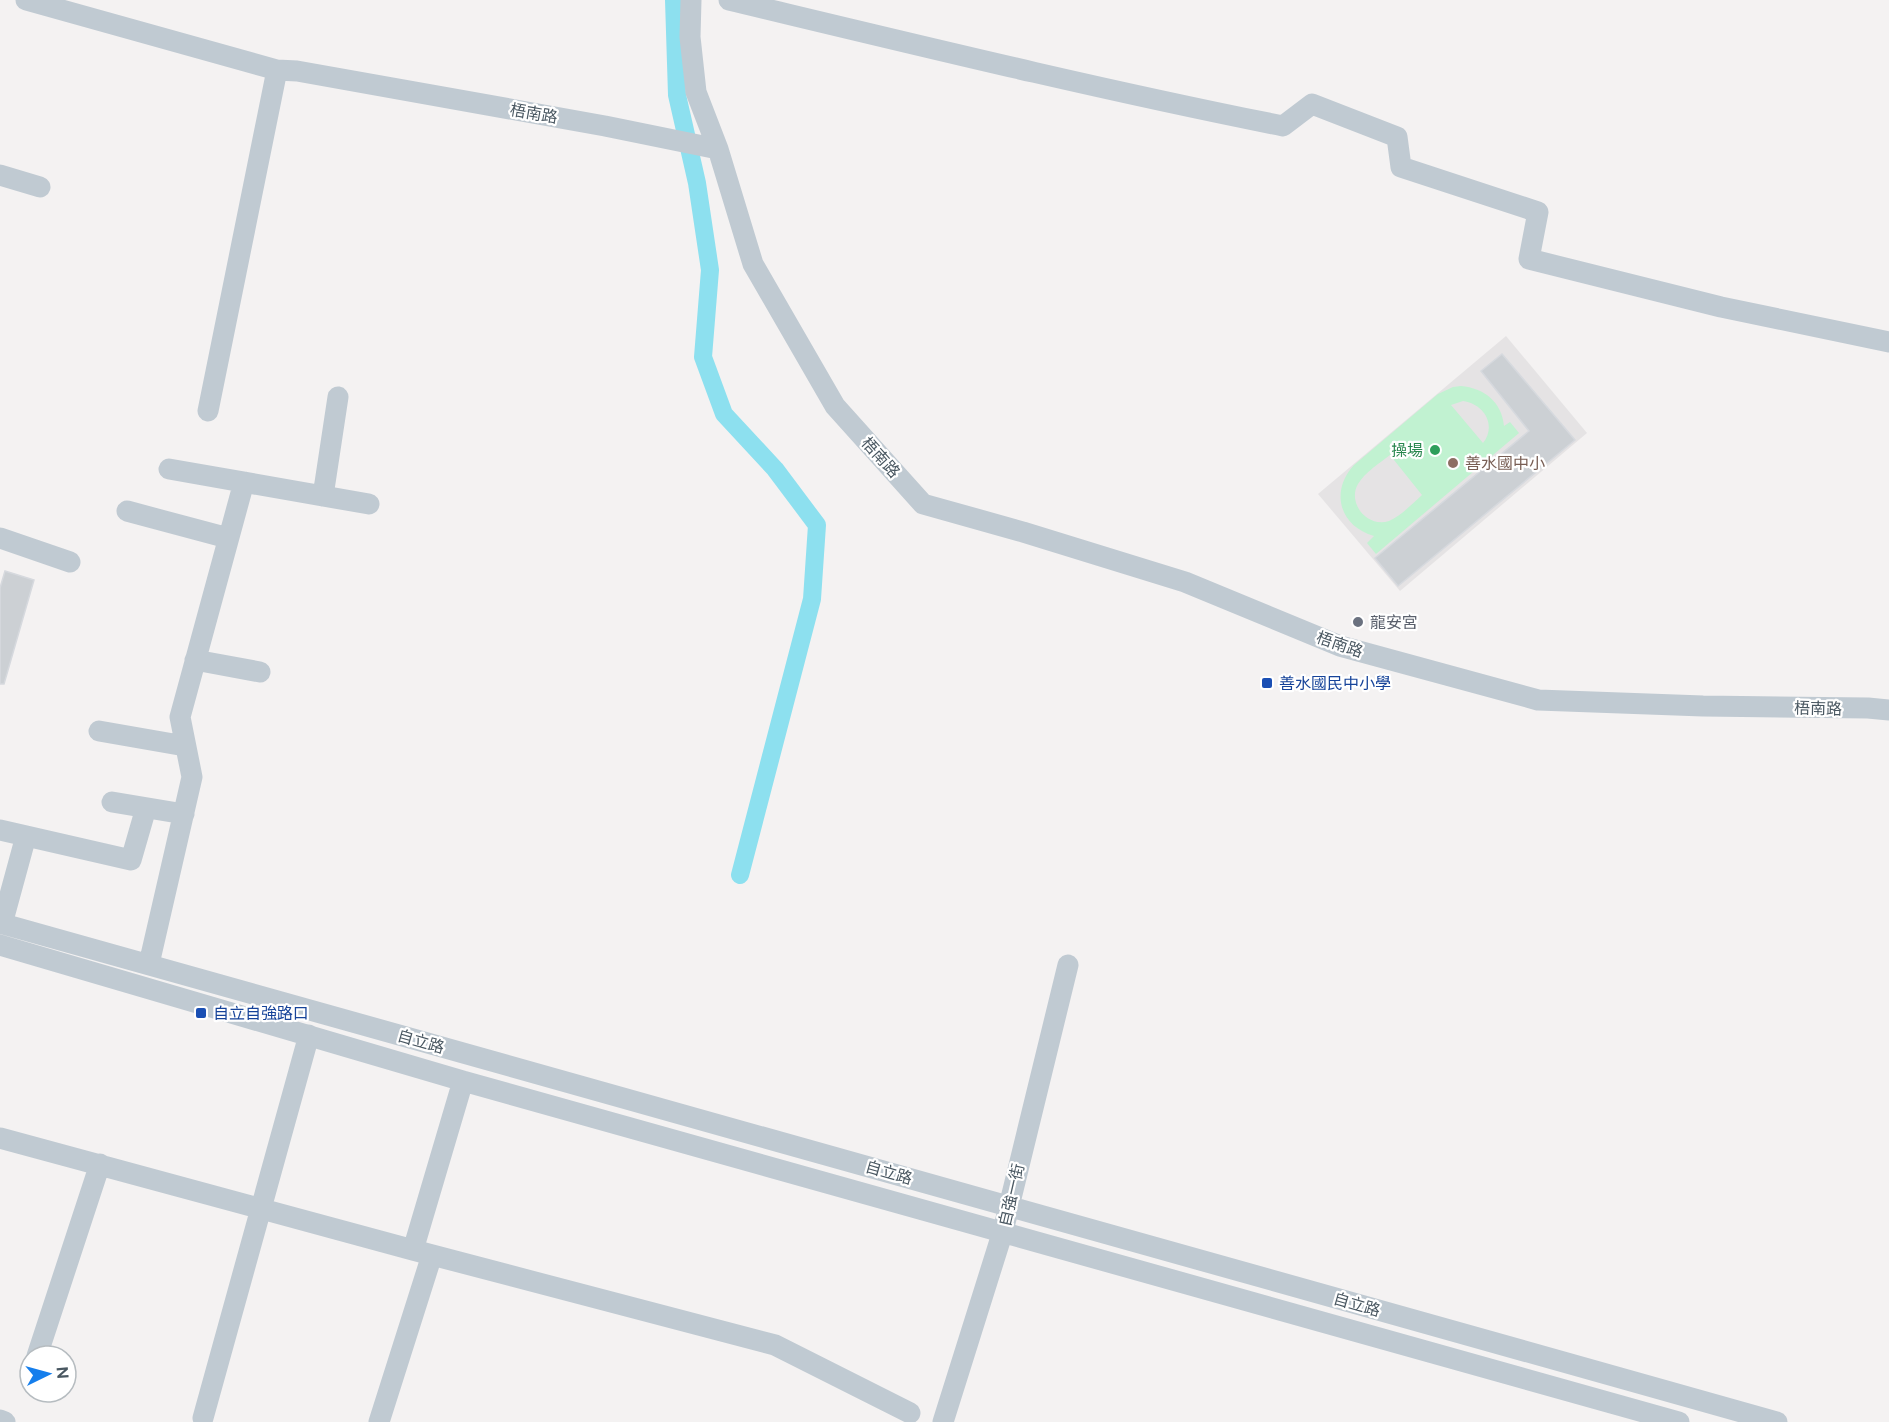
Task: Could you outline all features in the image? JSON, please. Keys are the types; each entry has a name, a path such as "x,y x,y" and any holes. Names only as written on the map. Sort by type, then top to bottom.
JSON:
{"street":[{"name":"梧南路","path":"26,0 277,70 297,71 582,122 718,149 753,264 835,406 923,504 1185,582 1340,646 1538,700 1889,710"},
{"path":"691,0 690,37 696,92 718,149"},
{"path":"729,0 1283,126 1312,104 1396,137 1401,167 1538,212 1529,260 1721,307 1889,342"},
{"path":"208,411 277,70"},
{"path":"0,175 40,187"},
{"path":"323,496 338,397"},
{"path":"170,469 369,504"},
{"path":"149,964 192,777 180,717 244,482"},
{"path":"127,511 228,538"},
{"path":"0,538 70,562"},
{"path":"195,660 260,672"},
{"path":"99,731 185,746"},
{"path":"112,802 184,814"},
{"path":"0,830 131,860 146,808"},
{"path":"1,931 26,836"},
{"name":"自立路","path":"1,931 149,964 1777,1422"},
{"name":"自立路","path":"1,931 309,1035 463,1081 1679,1422"},
{"name":"自強一街","path":"943,1422 1003,1231 1068,965"},
{"path":"203,1418 309,1035"},
{"path":"380,1422 423,1253 463,1081"},
{"path":"0,1138 423,1253 776,1345 910,1413"},
{"path":"42,1344 100,1164"},
{"path":"0,1420 5,1422"}],"shaded area":[{"name":"善水國中小","path":"1506,336 1587,433 1400,591 1318,494"}],"green space":[{"path":"1453,387 1469,387 1484,393 1496,403 1503,417 1504,426 1510,422 1519,433 1376,554 1367,543 1374,536 1353,524 1346,516 1342,506 1342,486 1347,475 1354,465 1438,394","holes":["1463,401 1477,406 1486,416 1489,429 1483,443 1451,405","1390,455 1422,495 1393,519 1373,521 1357,506 1355,491 1365,476"]}],"building":[{"path":"1502,354 1575,440 1398,586 1375,558 1529,431 1481,371"},
{"path":"5,571 34,580 4,684 0,684 0,588"}],"waterway":[{"path":"674,0 677,95 697,183 710,270 703,357 724,414 775,469 817,525 812,599 740,875"}],"place":[{"name":"操場","path":"1435,450"},
{"name":"善水國中小","path":"1453,463"},
{"name":"龍安宮","path":"1358,622"},
{"name":"善水國民中小學","path":"1267,683"},
{"name":"自立自強路口","path":"201,1013"}]}
